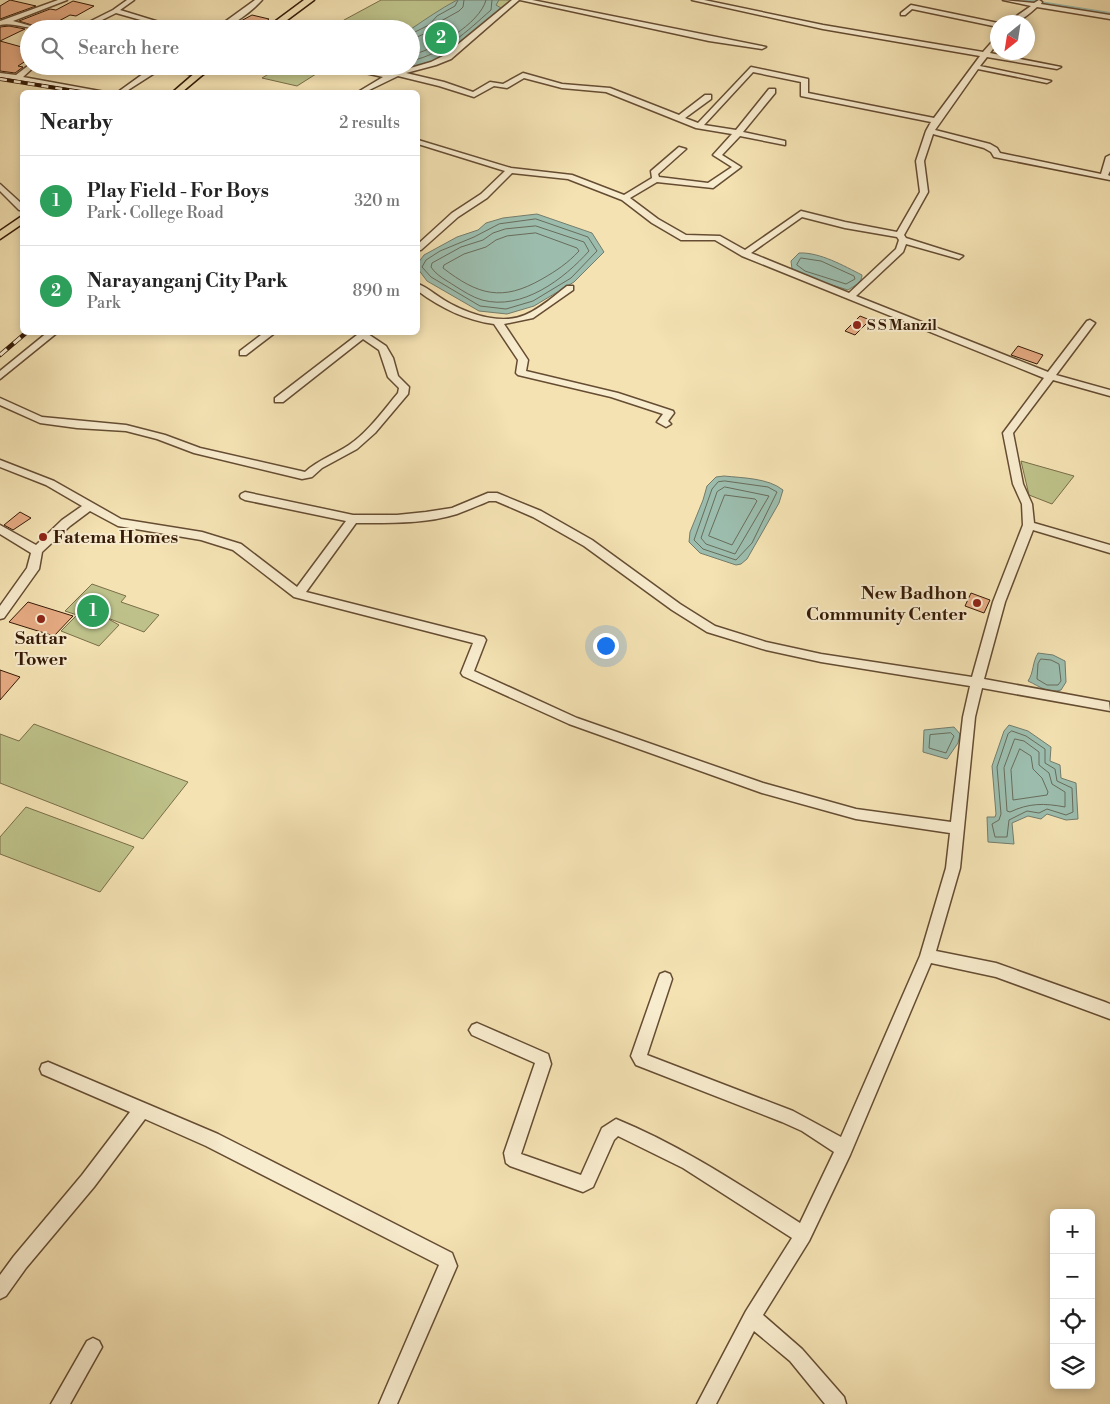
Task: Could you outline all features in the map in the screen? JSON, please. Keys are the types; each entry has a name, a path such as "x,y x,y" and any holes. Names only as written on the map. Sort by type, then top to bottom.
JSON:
{"main road":[{"path":"272,20 300,0"},
{"path":"282,20 310,0"},
{"path":"180,90 199,75"},
{"path":"190,90 208,75"},
{"path":"0,225 20,210"},
{"path":"0,236 20,221"}],"street":[{"path":"3,22 64,0"},
{"path":"96,20 131,0"},
{"path":"232,20 258,0"},
{"path":"420,68 436,64 448,57 516,0"},
{"path":"523,0 762,47"},
{"path":"695,0 823,27 1056,66"},
{"path":"903,14 917,0"},
{"path":"1006,0 1110,17"},
{"path":"1025,15 1038,4"},
{"path":"911,7 990,22"},
{"path":"115,11 147,20"},
{"path":"3,22 20,25"},
{"path":"850,297 900,250 902,238 924,192 920,161 930,131 990,48"},
{"path":"976,67 1047,81"},
{"path":"699,126 751,69 805,81 804,94 936,121"},
{"path":"17,78 21,75"},
{"path":"124,90 146,75"},
{"path":"385,75 390,76"},
{"path":"365,90 394,75"},
{"path":"403,75 442,84 474,95 493,84 504,86 523,75 562,86 607,90 699,126 782,143"},
{"path":"0,76 90,90"},
{"path":"625,198 656,180 710,186 737,167 717,155 738,133 772,91"},
{"path":"679,119 708,97"},
{"path":"930,131 987,146 998,155 1107,178 1110,157"},
{"path":"420,143 510,170 569,177 625,198 655,221 684,238 700,236 717,238 745,254 850,297 1050,376 1110,394"},
{"path":"656,180 654,173 682,149"},
{"path":"420,246 454,215 484,196 510,170"},
{"path":"0,186 20,207"},
{"path":"745,254 801,214 845,226 902,238 959,256"},
{"path":"420,288 438,302 467,316 498,322 526,318 570,288"},
{"path":"498,322 523,360 521,373 576,385 647,405 669,413 662,422 666,424"},
{"path":"706,1404 752,1317 803,1236 844,1150 927,956 953,868 969,717 976,682 998,602 1029,524 1027,504 1018,484 1008,433 1090,323"},
{"path":"0,376 50,335"},
{"path":"243,353 268,335"},
{"path":"279,400 359,335"},
{"path":"0,401 40,420 77,425 126,428 161,437 198,451 302,476 308,475 318,466 353,447 370,432 403,394 404,387 393,378 388,358 383,348 362,335"},
{"path":"0,463 50,484 118,522 202,536 237,547 298,594 480,640 467,673 573,721 762,788 856,814 958,830"},
{"path":"245,496 353,518 398,519 454,510 488,497 497,497 537,514 588,543 676,607 711,628 766,646 821,658 976,682 1109,708"},
{"path":"0,615 32,569 37,551 66,523 90,506"},
{"path":"298,594 353,518"},
{"path":"1029,524 1110,549"},
{"path":"0,529 37,551"},
{"path":"927,956 996,970 1110,1012"},
{"path":"665,979 640,1056 641,1060 748,1100 796,1121 844,1150"},
{"path":"477,1030 543,1059 544,1064 512,1152 512,1157 516,1160 583,1184 587,1181 608,1134 616,1127 644,1138 694,1165 803,1236"},
{"path":"48,1069 212,1140 448,1262 388,1404"},
{"path":"0,1290 20,1262 88,1181 142,1110"},
{"path":"752,1317 796,1355 837,1404"},
{"path":"60,1404 93,1347"}],"green space":[{"path":"381,0 515,0 437,62 420,67 420,20 344,20"},
{"path":"267,75 314,75 297,86 262,78"},
{"path":"1021,461 1074,476 1052,504 1029,495"},
{"path":"92,584 126,596 121,602 159,615 144,632 105,617 119,625 99,646 61,631 77,615 65,611"},
{"path":"34,724 188,782 143,839 0,783 0,734 19,741"},
{"path":"26,807 134,847 100,892 0,854 0,837"}],"water":[{"path":"457,0 499,0 496,5 501,8 452,50 438,59 420,66 420,23"},
{"path":"537,214 592,233 604,252 574,282 534,306 507,314 479,311 427,281 420,272 420,260 424,255 457,237 478,230 486,223 503,218"},
{"path":"799,253 807,253 832,260 862,275 861,280 848,290 803,276 792,269 791,261"},
{"path":"724,476 763,481 783,490 779,503 747,559 741,564 736,565 700,553 689,542 690,532 707,486 716,477"},
{"path":"1038,653 1053,655 1065,661 1066,682 1061,690 1048,690 1028,681"},
{"path":"1009,725 1028,731 1051,747 1050,761 1060,765 1061,778 1076,783 1078,819 1066,820 1047,814 1041,819 1028,816 1012,823 1014,844 988,842 987,817 995,817 996,814 992,766 1004,731"},
{"path":"954,727 960,734 958,743 947,759 923,752 924,730"}],"building":[{"path":"10,0 36,6 0,19 0,6"},
{"path":"73,1 94,6 76,16 70,15 61,20 22,20 50,9 56,10"},
{"path":"252,15 269,19 268,20 243,20"},
{"path":"0,27 20,28 20,31 0,41"},
{"path":"0,41 20,47 20,65 18,66 20,69 15,73 0,71"},
{"name":"S S Manzil","path":"860,316 870,320 855,335 845,331"},
{"path":"1018,346 1043,355 1037,364 1011,355"},
{"path":"20,512 31,518 13,530 4,525"},
{"name":"New Badhon Community Center","path":"971,593 990,600 984,613 965,606"},
{"name":"Sattar Tower","path":"28,602 73,616 54,636 9,622"},
{"path":"0,670 20,677 0,700"}],"waterway":[{"path":"1022,0 1110,14"}],"railway":[{"path":"0,79 69,90"},
{"path":"0,355 23,335"}],"place":[{"name":"Narayanganj City Park","path":"441,38"},
{"name":"S S Manzil","path":"857,325"},
{"name":"Fatema Homes","path":"43,537"},
{"name":"New Badhon Community Center","path":"977,603"},
{"name":"Play Field - For Boys","path":"93,611"},
{"name":"Sattar Tower","path":"41,619"}]}
